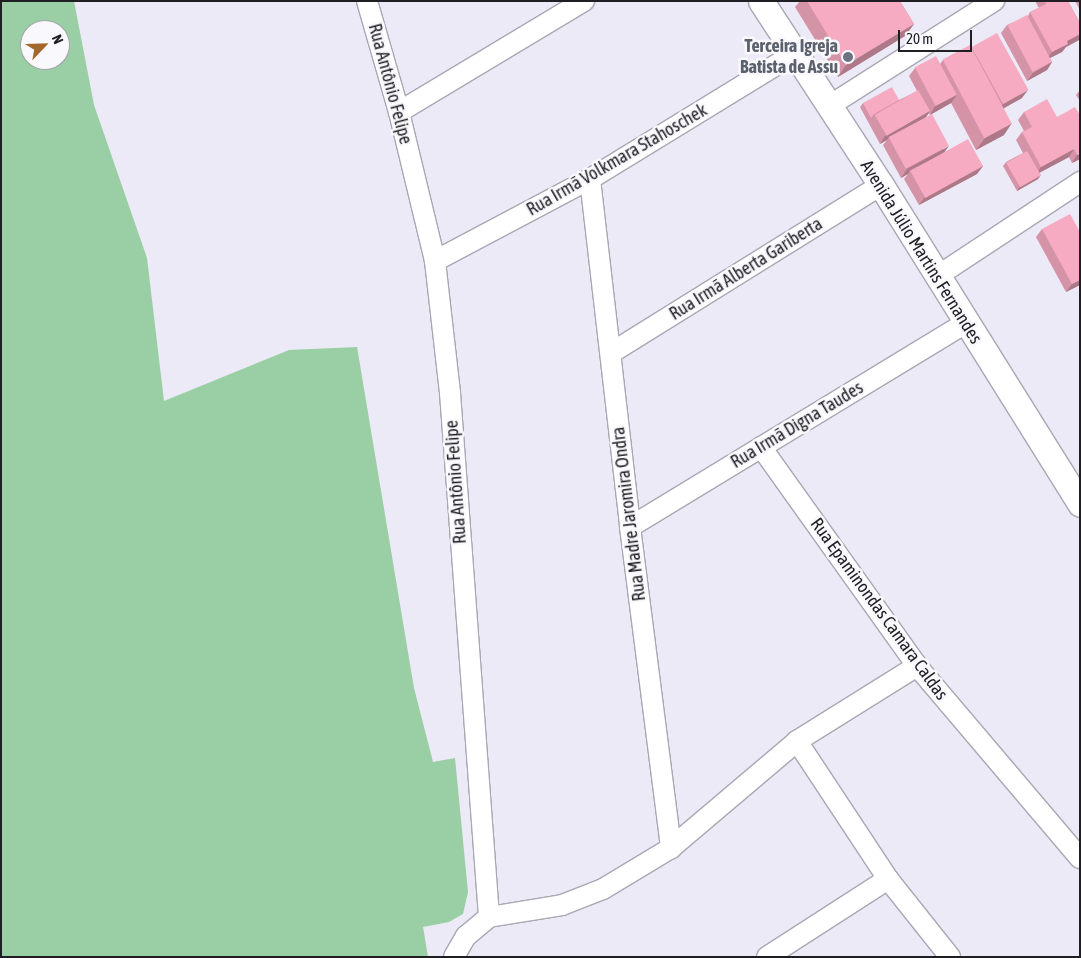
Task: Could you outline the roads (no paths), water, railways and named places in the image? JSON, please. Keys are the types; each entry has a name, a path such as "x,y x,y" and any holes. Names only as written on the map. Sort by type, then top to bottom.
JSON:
{"street":[{"name":"Rua Antônio Felipe","path":"367,1 399,112 435,261 450,393 489,917"},
{"path":"399,112 584,1"},
{"name":"Avenida Júlio Martins Fernandes","path":"761,1 881,185 936,277 1080,504"},
{"path":"829,106 994,1"},
{"name":"Rua Irmã Volkmara Stahoschek","path":"435,261 590,179 796,53"},
{"name":"Rua Madre Jaromira Ondra","path":"590,179 630,527 671,848"},
{"path":"936,277 1080,182"},
{"name":"Rua Irmã Alberta Gariberta","path":"611,353 881,185"},
{"name":"Rua Irmã Digna Taudes","path":"630,527 965,323"},
{"name":"Rua Epaminondas Camara Caldas","path":"761,447 917,666 1080,858"},
{"path":"454,957 466,936 489,917 562,904 603,889 671,848 797,741 917,666"},
{"path":"797,741 888,879 950,957"},
{"path":"766,957 888,879"}],"place":[{"name":"Terceira Igreja Batista de Assu","path":"848,57"}]}
